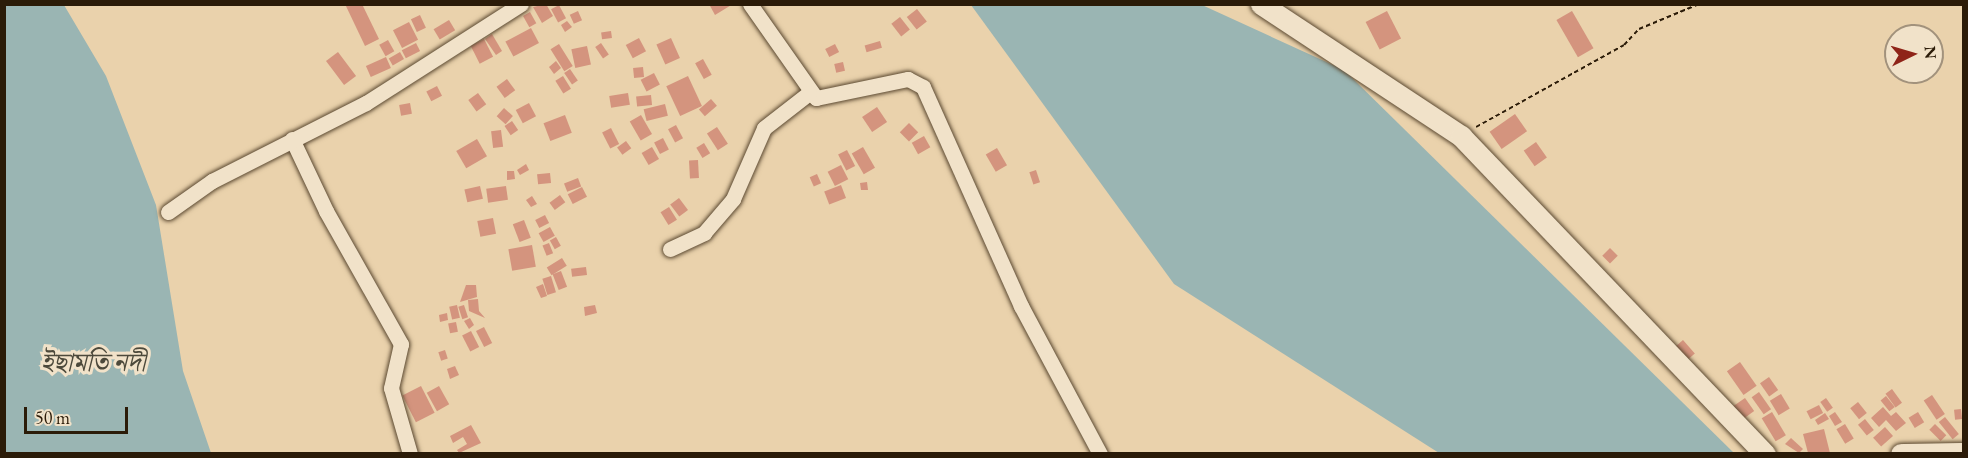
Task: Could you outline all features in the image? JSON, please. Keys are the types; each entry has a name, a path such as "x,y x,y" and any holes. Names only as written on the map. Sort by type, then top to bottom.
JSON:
{"street":[{"path":"168,212 292,139 366,103 521,4"},
{"path":"750,4 809,93 825,99 908,79 924,87 1021,306 1100,453"},
{"path":"1261,4 1461,136 1765,453"},
{"path":"670,249 704,233 733,199 764,128 809,93"},
{"path":"292,139 326,211 401,344 391,388 410,453"},
{"path":"1900,453 1964,453"}],"path":[{"path":"1461,136 1564,73 1624,45 1639,29 1699,4"}],"water":[{"name":"ইছামতি নদী","path":"4,5 64,5 106,76 156,205 183,371 211,453 5,453"},
{"path":"971,5 1202,5 1344,70 1734,453 1439,453 1174,284"}],"building":[{"path":"345,4 362,4 379,39 365,46"},
{"path":"546,4 553,16 542,23 533,7"},
{"path":"709,4 733,4 715,15"},
{"path":"559,5 566,18 558,22 551,9"},
{"path":"917,9 927,22 917,30 907,17"},
{"path":"578,11 582,20 574,24 570,15"},
{"path":"1387,11 1401,39 1380,50 1366,22"},
{"path":"1572,11 1594,48 1578,57 1556,20"},
{"path":"530,12 536,23 529,27 523,16"},
{"path":"420,15 426,28 417,32 411,19"},
{"path":"900,17 910,30 901,36 891,24"},
{"path":"449,20 455,30 440,40 434,29"},
{"path":"567,21 572,27 565,32 561,25"},
{"path":"409,22 418,40 402,48 393,30"},
{"path":"531,28 539,43 513,57 505,42"},
{"path":"611,31 612,38 602,39 601,32"},
{"path":"492,34 502,51 496,55 485,39"},
{"path":"639,38 646,51 633,58 626,45"},
{"path":"671,38 680,58 665,65 656,45"},
{"path":"484,39 493,57 480,64 471,46"},
{"path":"388,40 394,51 386,56 379,45"},
{"path":"880,41 882,48 867,52 865,45"},
{"path":"416,43 420,51 406,58 402,50"},
{"path":"601,43 609,55 603,59 595,47"},
{"path":"559,44 573,66 564,71 551,49"},
{"path":"835,44 839,52 829,57 825,49"},
{"path":"587,46 591,65 575,68 571,49"},
{"path":"338,52 356,76 344,85 326,61"},
{"path":"400,52 404,59 393,65 389,58"},
{"path":"386,57 391,68 371,77 366,66"},
{"path":"703,59 712,75 704,79 695,63"},
{"path":"556,61 561,68 554,74 549,67"},
{"path":"843,62 845,71 836,73 834,64"},
{"path":"643,67 644,77 634,78 633,68"},
{"path":"570,69 578,81 572,85 564,73"},
{"path":"654,73 660,85 647,91 641,80"},
{"path":"563,76 571,89 563,93 555,81"},
{"path":"688,76 702,106 680,116 666,86"},
{"path":"507,79 515,90 505,98 496,87"},
{"path":"437,86 442,96 431,101 426,91"},
{"path":"478,93 486,104 477,111 468,100"},
{"path":"628,93 630,105 611,108 609,96"},
{"path":"651,95 652,105 637,107 636,97"},
{"path":"711,99 717,106 705,116 699,109"},
{"path":"410,103 412,114 401,116 399,105"},
{"path":"529,103 536,116 523,123 516,110"},
{"path":"665,104 668,116 647,121 644,109"},
{"path":"877,107 887,122 872,132 862,117"},
{"path":"504,108 513,116 506,124 497,116"},
{"path":"1515,114 1527,131 1502,149 1490,132"},
{"path":"565,115 572,133 550,141 544,123"},
{"path":"641,115 652,134 641,141 630,122"},
{"path":"512,121 518,130 511,135 505,126"},
{"path":"909,123 918,132 909,141 900,132"},
{"path":"676,125 683,138 675,142 668,129"},
{"path":"717,127 728,144 718,150 707,134"},
{"path":"611,128 619,144 610,149 602,133"},
{"path":"501,130 503,147 493,148 491,131"},
{"path":"924,136 930,147 918,154 912,143"},
{"path":"663,138 669,150 660,154 654,143"},
{"path":"477,139 487,156 466,168 456,151"},
{"path":"626,141 631,148 622,155 617,147"},
{"path":"1536,142 1547,158 1535,166 1524,151"},
{"path":"704,143 710,153 702,158 696,148"},
{"path":"652,147 659,159 649,165 642,153"},
{"path":"863,147 875,168 864,174 852,154"},
{"path":"997,148 1007,165 996,172 986,154"},
{"path":"847,150 855,166 846,171 838,155"},
{"path":"689,160 698,160 699,178 690,178"},
{"path":"526,164 529,170 520,175 517,170"},
{"path":"841,165 848,179 835,186 828,172"},
{"path":"1036,170 1040,182 1033,185 1029,172"},
{"path":"507,171 514,171 515,179 507,180"},
{"path":"550,173 551,183 538,184 537,174"},
{"path":"817,174 821,183 814,186 810,177"},
{"path":"578,178 581,186 567,192 564,183"},
{"path":"867,182 868,190 861,190 860,183"},
{"path":"841,185 846,198 829,205 824,191"},
{"path":"480,186 483,199 467,202 464,190"},
{"path":"506,186 508,200 488,203 486,189"},
{"path":"582,187 587,197 573,204 568,194"},
{"path":"560,195 565,202 555,210 549,203"},
{"path":"532,196 537,204 531,207 526,200"},
{"path":"679,198 688,210 679,217 670,205"},
{"path":"669,207 677,220 668,225 661,212"},
{"path":"545,215 549,223 539,228 535,220"},
{"path":"493,218 496,234 480,237 477,221"},
{"path":"524,220 531,238 520,242 513,224"},
{"path":"550,227 555,236 543,242 539,233"},
{"path":"556,237 561,246 555,249 550,240"},
{"path":"549,243 553,253 547,256 543,246"},
{"path":"532,245 536,267 512,271 508,249"},
{"path":"1610,248 1618,256 1610,264 1602,256"},
{"path":"562,258 567,266 552,275 547,268"},
{"path":"586,267 587,275 572,277 571,269"},
{"path":"561,271 567,287 559,290 553,274"},
{"path":"551,276 556,292 547,295 542,279"},
{"path":"543,284 547,296 541,298 536,287"},
{"path":"466,285 476,285 477,297 460,302"},
{"path":"478,299 479,311 485,318 469,311 468,300"},
{"path":"457,305 460,318 452,319 449,307"},
{"path":"464,305 468,317 462,319 458,307"},
{"path":"595,305 597,313 585,316 584,307"},
{"path":"447,313 448,320 440,322 439,315"},
{"path":"470,318 474,325 469,329 464,321"},
{"path":"456,322 458,332 450,333 448,324"},
{"path":"484,327 492,343 484,347 476,331"},
{"path":"471,331 479,347 470,352 462,336"},
{"path":"1683,340 1695,354 1687,361 1675,347"},
{"path":"445,350 448,359 441,361 438,352"},
{"path":"1740,362 1757,386 1744,395 1727,371"},
{"path":"455,366 459,375 450,379 447,369"},
{"path":"1769,377 1778,390 1769,396 1760,383"},
{"path":"421,386 435,413 416,422 402,396"},
{"path":"439,386 449,404 437,411 427,393"},
{"path":"1892,389 1902,403 1896,407 1886,394"},
{"path":"1759,392 1771,409 1764,414 1752,397"},
{"path":"1781,394 1790,409 1779,415 1770,401"},
{"path":"1932,395 1945,414 1937,420 1924,401"},
{"path":"1886,396 1895,407 1889,411 1881,400"},
{"path":"1745,398 1754,411 1743,419 1734,406"},
{"path":"1826,398 1833,408 1827,412 1820,402"},
{"path":"1858,402 1867,413 1859,419 1850,408"},
{"path":"1819,405 1823,413 1811,419 1807,411"},
{"path":"1883,407 1891,416 1896,412 1906,423 1896,431 1886,420 1879,427 1871,418"},
{"path":"1961,409 1962,419 1955,420 1954,410"},
{"path":"1772,412 1786,435 1776,441 1762,418"},
{"path":"1835,412 1842,422 1835,426 1829,416"},
{"path":"1918,412 1924,422 1915,428 1909,418"},
{"path":"1825,413 1829,419 1818,425 1815,420"},
{"path":"1945,417 1959,434 1953,439 1939,422"},
{"path":"1865,419 1874,430 1867,436 1858,425"},
{"path":"1845,424 1854,439 1845,444 1836,429"},
{"path":"1935,424 1946,435 1941,441 1929,430"},
{"path":"471,425 481,443 459,453 457,450 467,444 463,437 453,443 450,436"},
{"path":"1885,427 1893,436 1881,447 1873,438"},
{"path":"1824,429 1830,453 1808,453 1803,434"},
{"path":"1791,438 1803,449 1799,453 1785,444"}]}
